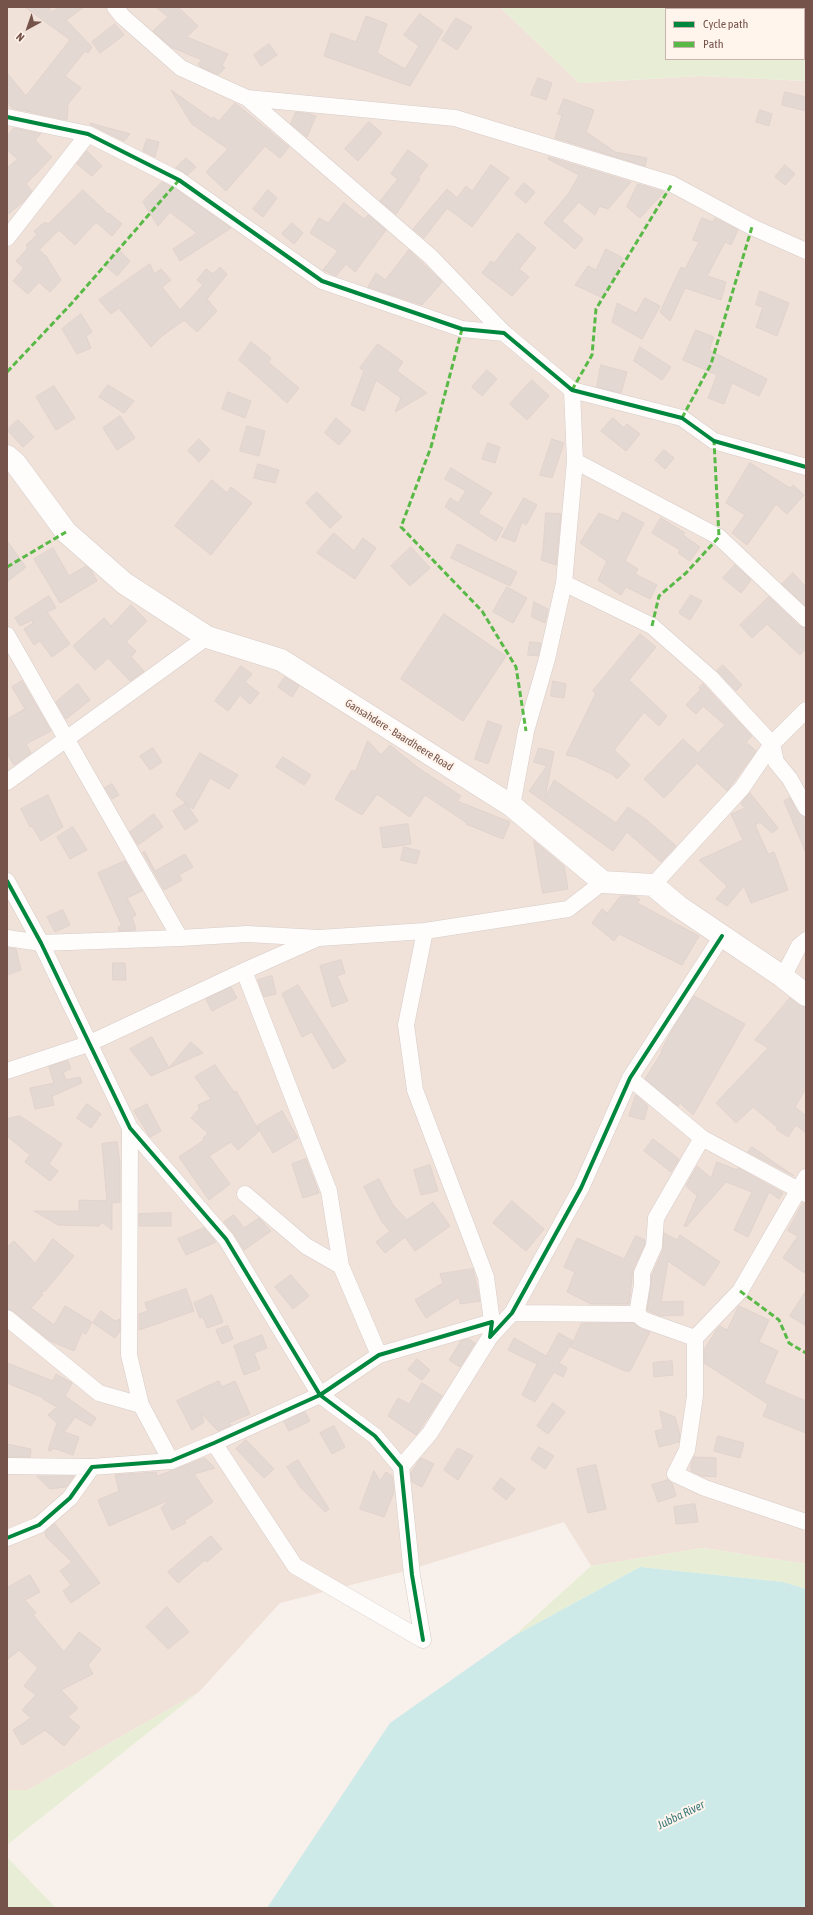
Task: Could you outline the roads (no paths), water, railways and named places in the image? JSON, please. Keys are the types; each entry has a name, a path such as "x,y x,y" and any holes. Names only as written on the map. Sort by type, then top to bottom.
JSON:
{"main road":[{"name":"Gansahdere - Baardheere Road","path":"7,456 16,464 66,532 124,583 208,637 281,660 512,806 603,882"},
{"path":"603,882 653,885 678,906 783,977 806,995"}],"street":[{"path":"115,7 122,16 181,68 247,98 431,257 504,333 572,390 682,418 714,441 806,467"},
{"path":"247,98 455,118 672,184 752,227 806,251"},
{"path":"7,117 88,134 179,180 322,281 462,329 504,333"},
{"path":"7,238 88,134"},
{"path":"512,806 526,731 547,659 564,583 575,461 572,390"},
{"path":"575,461 719,537 806,620"},
{"path":"564,583 652,626 711,678 772,744 776,762 790,779 806,808"},
{"path":"7,635 180,938"},
{"path":"7,782 68,740 208,637"},
{"path":"653,885 742,788 772,744 806,710"},
{"path":"7,881 41,942 88,1044 130,1128 226,1239 320,1395 375,1436 401,1467 412,1575 423,1640 295,1566 214,1443"},
{"path":"7,938 41,942 180,938 247,934 319,938 425,931 568,909 603,882"},
{"path":"425,931 406,1025 415,1090 486,1277 491,1329"},
{"path":"401,1467 430,1433 491,1329 512,1313 581,1188 630,1078 722,936"},
{"path":"7,1071 88,1044 244,971 319,938"},
{"path":"783,977 799,946 806,940"},
{"path":"244,971 329,1191 341,1266 379,1355"},
{"path":"630,1078 702,1138 803,1187 740,1291 695,1338 695,1396 687,1450 675,1474 705,1488 806,1522"},
{"path":"130,1128 129,1355 141,1405 171,1460"},
{"path":"637,1314 642,1284 642,1273 654,1246 656,1218 702,1138"},
{"path":"245,1194 306,1246 341,1266"},
{"path":"512,1313 637,1314 644,1320 695,1338"},
{"path":"7,1318 99,1393 141,1405"},
{"path":"7,1466 92,1467 171,1460 214,1443 320,1395 379,1355 491,1329"},
{"path":"7,1538 39,1525 70,1498 92,1467"}],"water":[{"name":"Jubba River","path":"640,1567 783,1582 806,1589 806,1908 267,1908 390,1723 514,1636"}]}
